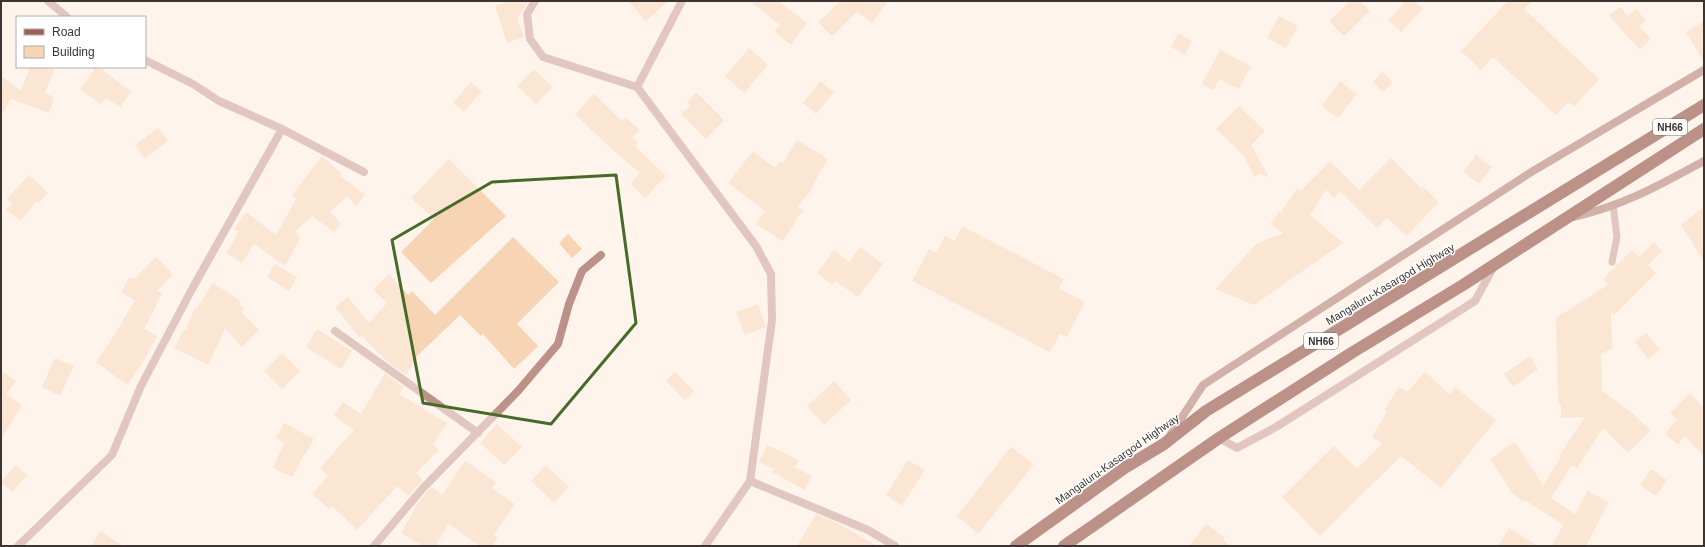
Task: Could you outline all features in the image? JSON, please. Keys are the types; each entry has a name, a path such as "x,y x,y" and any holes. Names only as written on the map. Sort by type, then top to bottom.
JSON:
{"highway":[{"name":"Mangaluru-Kasargod Highway","path":"1016,546 1126,466 1164,444 1206,411 1704,105"},
{"name":"NH66","path":"1064,546 1115,509 1219,438 1495,264 1704,129"}],"street":[{"path":"48,1 66,16"},
{"path":"535,1 527,14 530,39 543,57 637,87 756,246 771,274 772,320 750,481 705,546"},
{"path":"637,87 682,1"},
{"path":"146,60 193,84 219,102 282,129 364,172"},
{"path":"1164,444 1203,385 1533,170 1704,70"},
{"path":"18,546 112,455 148,372 192,289 282,129"},
{"path":"1565,218 1597,212 1649,191 1704,161"},
{"path":"374,546 423,488 518,391 558,344 569,304 582,271 601,255"},
{"path":"1219,438 1237,448 1276,427 1422,335 1475,301 1495,264"},
{"path":"335,331 478,433"},
{"path":"750,481 868,530 895,546"}],"lane":[{"path":"1612,262 1617,237 1614,205"}],"highlighted area":[{"path":"616,175 636,323 551,424 423,403 392,240 492,182"}],"building":[{"path":"510,1 529,1 517,18 524,37 507,43 495,6"},
{"path":"628,1 668,1 646,21"},
{"path":"750,1 778,1 807,23 791,45 774,32 780,25"},
{"path":"841,1 888,1 872,23 857,12 832,36 818,22"},
{"path":"1350,1 1360,1 1370,11 1344,36 1329,21"},
{"path":"1406,1 1415,1 1423,9 1401,32 1388,20"},
{"path":"1508,1 1533,1 1524,9 1599,79 1574,107 1568,102 1556,115 1493,57 1481,70 1461,51"},
{"path":"1620,7 1628,16 1636,9 1646,20 1639,26 1651,39 1640,50 1609,16"},
{"path":"1279,16 1298,26 1286,48 1267,38"},
{"path":"1704,21 1704,62 1686,32"},
{"path":"1178,33 1192,41 1185,55 1171,47"},
{"path":"749,48 768,65 744,93 725,76"},
{"path":"1220,50 1251,66 1239,89 1219,79 1214,90 1202,84"},
{"path":"30,68 49,68 54,70 45,93 54,97 49,113 11,99 1,116 1,76 21,91"},
{"path":"95,68 100,68 131,92 120,107 106,98 101,104 80,89"},
{"path":"534,69 553,87 536,104 517,86"},
{"path":"1382,72 1393,82 1383,92 1373,82"},
{"path":"820,81 834,92 816,114 803,103"},
{"path":"1340,81 1357,94 1338,118 1322,106"},
{"path":"471,82 482,91 464,112 453,103"},
{"path":"696,92 724,120 706,139 681,114 690,106 687,102"},
{"path":"594,94 622,121 625,117 640,130 632,138 638,143 635,146 666,176 645,198 630,184 640,173 609,147 575,114"},
{"path":"1239,106 1265,131 1251,145 1268,175 1266,177 1261,173 1254,177 1244,156 1216,129"},
{"path":"158,128 168,141 145,159 135,145"},
{"path":"797,140 828,159 812,186 813,187 798,207 803,210 783,241 756,224 765,211 728,183 753,151 775,168 780,161 783,163"},
{"path":"1476,155 1492,167 1479,184 1463,172"},
{"path":"322,156 342,174 340,176 365,194 357,206 347,196 330,212 341,223 334,232 312,216 295,231 300,238 285,266 254,244 242,263 226,253 239,232 234,229 246,212 276,235 296,199 292,195"},
{"path":"1391,158 1422,189 1423,187 1439,202 1407,236 1387,218 1377,228 1340,191 1334,198 1326,190 1310,215 1343,243 1254,305 1215,289 1256,244 1283,233 1270,224 1280,211 1281,212 1297,188 1301,191 1330,161 1359,190"},
{"path":"449,159 506,216 431,283 401,252 434,219 411,198"},
{"path":"29,175 48,193 39,203 36,201 21,221 6,210 12,203 7,199"},
{"path":"1704,207 1704,262 1681,225"},
{"path":"962,226 1064,279 1059,288 1085,302 1067,337 1060,334 1050,352 912,281 929,249 936,253 945,236 955,241"},
{"path":"568,234 582,249 572,258 559,243"},
{"path":"513,237 559,282 517,324 538,346 514,369 483,334 481,336 460,315 416,357 417,358 406,375 390,364 361,335 360,338 335,307 348,297 369,323 387,303 373,289 389,274 408,295 412,291 435,315"},
{"path":"1654,242 1662,251 1648,265 1656,273 1614,315 1611,311 1612,348 1601,354 1602,391 1629,410 1651,431 1628,453 1603,428 1577,468 1572,465 1551,498 1575,514 1587,491 1609,502 1586,546 1552,546 1563,525 1525,500 1524,502 1512,493 1490,459 1515,442 1543,485 1561,457 1559,456 1585,417 1561,418 1561,406 1558,402 1556,318 1609,284 1603,279 1632,250 1639,257"},
{"path":"860,247 883,264 858,297 835,281 832,285 817,273 834,250 849,262"},
{"path":"156,257 173,274 157,291 162,294 144,329 157,336 142,364 127,385 96,362 110,342 135,300 121,293 129,277 134,279"},
{"path":"275,264 297,277 289,291 267,277"},
{"path":"213,283 241,301 240,304 244,309 241,312 259,330 242,347 225,329 208,365 174,348 184,329 186,330 195,307 197,308"},
{"path":"758,304 766,327 745,335 736,312"},
{"path":"317,329 352,351 341,369 306,347"},
{"path":"1646,333 1660,350 1648,359 1635,342"},
{"path":"282,353 300,371 282,389 264,371"},
{"path":"1530,356 1538,369 1513,387 1504,374"},
{"path":"55,358 74,366 60,396 42,387"},
{"path":"1,370 16,381 6,395 22,405 1,439"},
{"path":"675,372 694,391 685,400 666,381"},
{"path":"1425,372 1450,394 1455,387 1496,420 1441,488 1401,456 1320,536 1282,497 1334,446 1357,469 1382,444 1372,437 1387,411 1384,410 1399,387 1407,392"},
{"path":"385,373 403,387 399,394 447,423 433,445 439,450 416,473 423,480 409,496 397,486 357,530 332,506 329,509 312,494 328,476 320,468 354,430 334,415 343,402 361,414"},
{"path":"834,381 851,400 824,425 807,406"},
{"path":"1690,393 1704,408 1704,457 1685,436 1678,445 1665,434 1677,419 1670,413"},
{"path":"284,423 314,439 305,455 304,454 293,477 273,468 284,443 276,438"},
{"path":"497,424 522,447 504,465 480,443"},
{"path":"767,445 799,460 795,467 812,476 805,490 772,472 774,469 759,462"},
{"path":"1011,447 1034,464 978,534 957,516"},
{"path":"908,460 925,470 902,506 886,495"},
{"path":"465,461 496,482 492,488 515,504 494,535 498,538 492,546 480,546 448,524 436,546 423,546 401,533 418,503 427,492 432,487 442,495"},
{"path":"16,465 27,475 12,492 1,482"},
{"path":"546,465 569,487 554,503 531,481"},
{"path":"1651,469 1667,480 1656,496 1640,485"},
{"path":"816,514 843,526 877,546 797,546"},
{"path":"1206,524 1224,537 1223,539 1230,546 1189,546"},
{"path":"1509,528 1538,546 1498,546"},
{"path":"101,531 123,546 91,546"}]}
